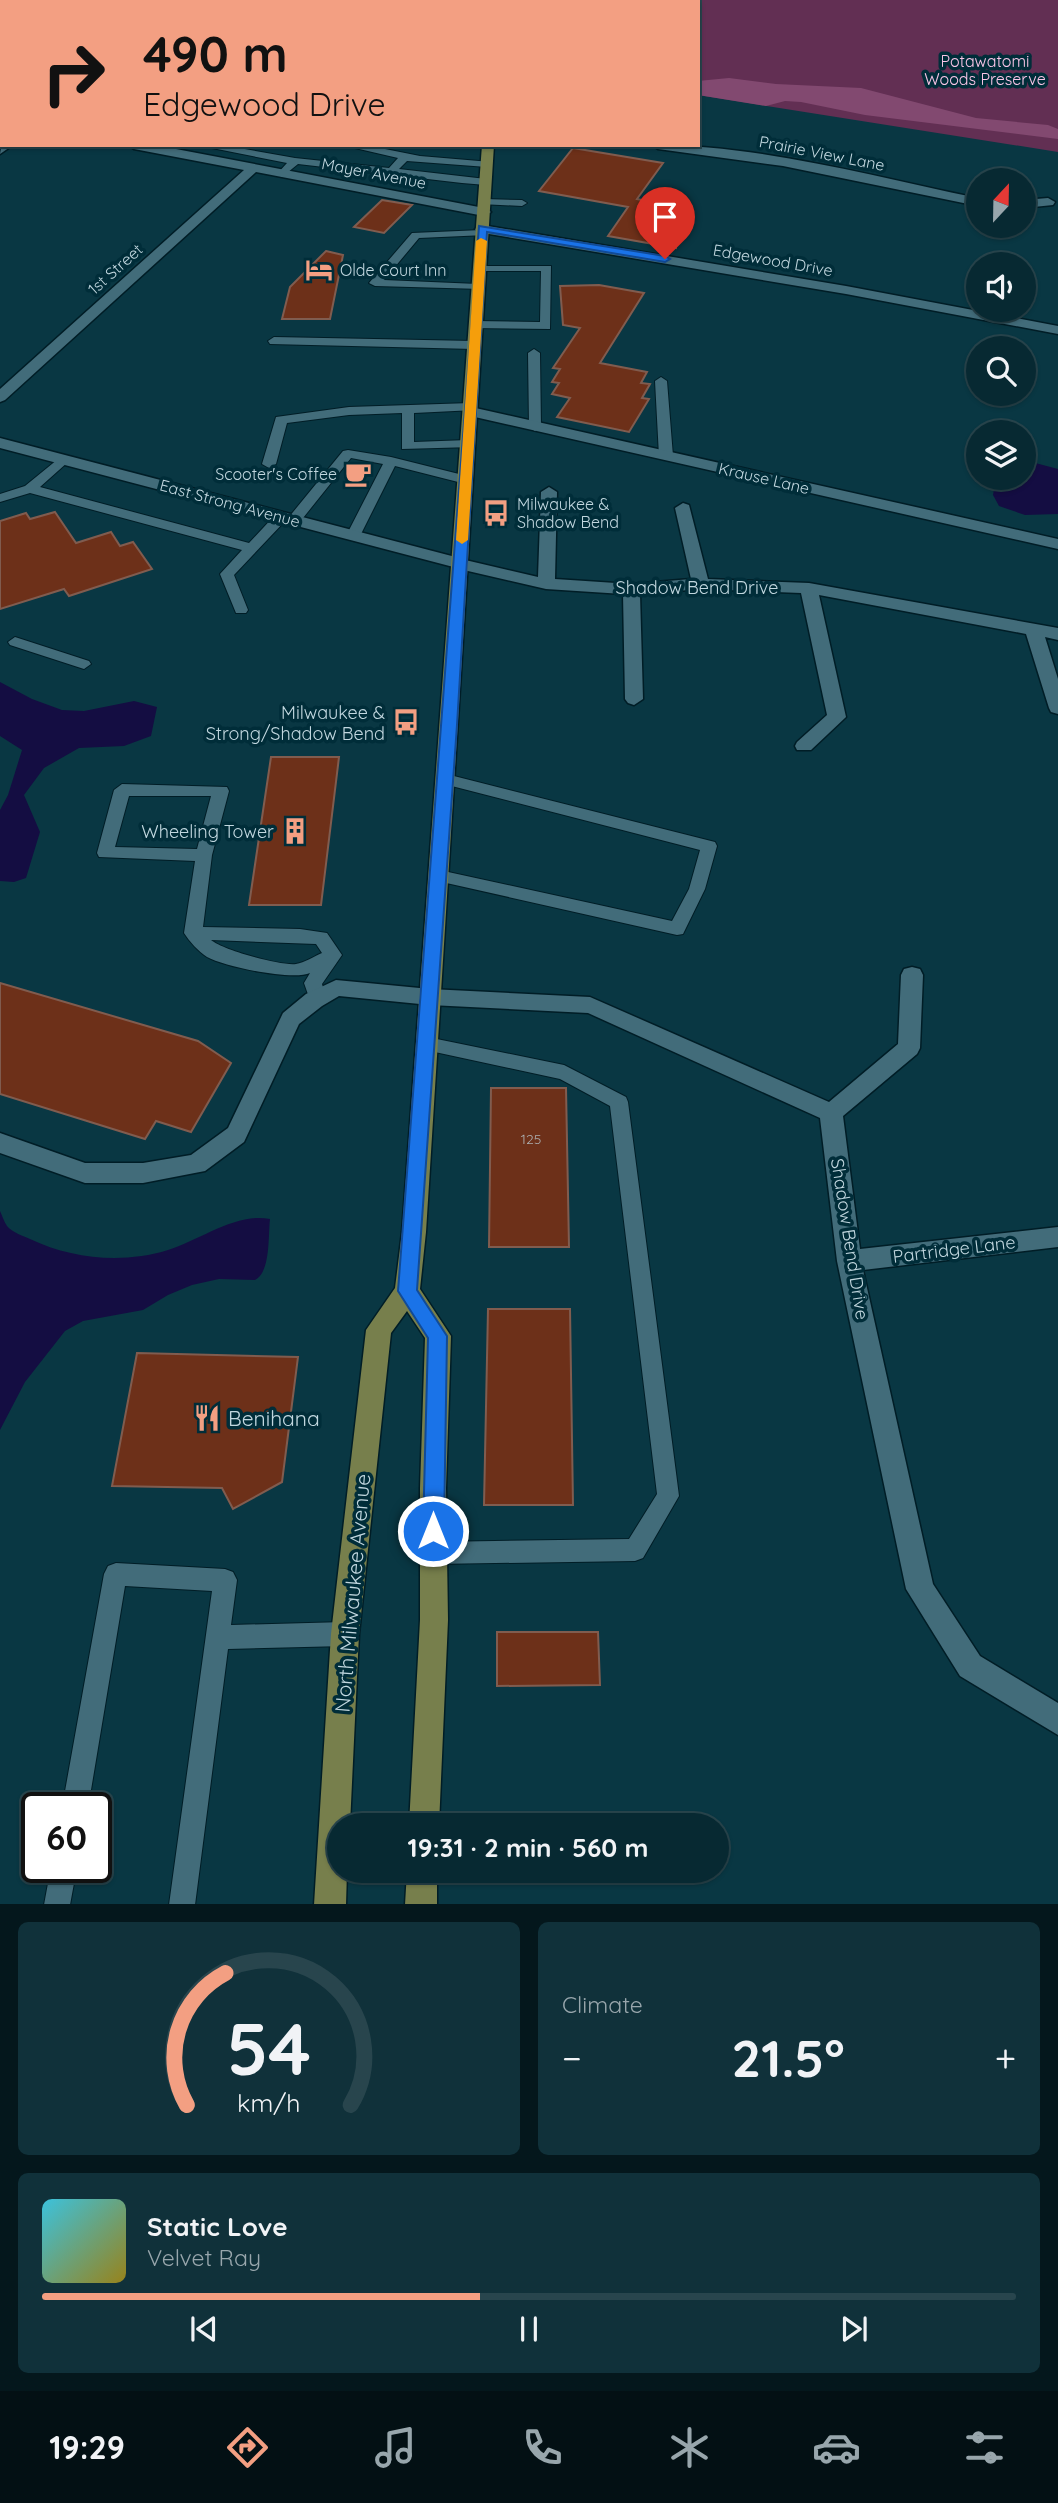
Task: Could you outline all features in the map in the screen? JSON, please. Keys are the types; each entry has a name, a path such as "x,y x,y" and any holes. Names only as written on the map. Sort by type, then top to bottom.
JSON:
{"main road":[{"path":"425,1813 434,1620 438,1336 407,1291 446,779 488,147"},
{"name":"North Milwaukee Avenue","path":"330,1904 345,1634 379,1330 407,1291"},
{"path":"421,1904 422,1883"}],"street":[{"name":"Mayer Avenue","path":"144,147 282,174 484,207"},
{"name":"Prairie View Lane","path":"673,147 783,162 966,200"},
{"name":"1st Street","path":"0,397 253,168"},
{"path":"1036,203 1048,202"},
{"name":"Edgewood Drive","path":"482,231 833,288 1058,330"},
{"name":"Krause Lane","path":"471,410 535,427 1058,544"},
{"name":"East Strong Avenue","path":"0,443 461,564"},
{"path":"546,584 549,492"},
{"path":"683,508 701,584"},
{"name":"Shadow Bend Drive","path":"461,564 546,584 631,589 701,584 809,588 1058,634"},
{"path":"804,746 837,717 809,588"},
{"path":"631,589 634,699"},
{"path":"1033,628 1058,708"},
{"path":"0,1143 85,1173 143,1173 197,1164 236,1135 291,1019 317,998 336,988 430,997 590,1005 831,1113 909,1048 912,975"},
{"name":"Shadow Bend Drive","path":"831,1113 849,1261 920,1589 970,1666 1058,1720"},
{"name":"Partridge Lane","path":"849,1261 1058,1237"}],"lane":[{"path":"213,147 295,162 331,163 390,173 486,182"},
{"path":"231,147 295,162"},
{"path":"358,147 424,159"},
{"path":"390,173 404,158 487,164"},
{"path":"282,174 295,162"},
{"path":"484,207 522,203"},
{"path":"478,287 375,283 416,235 482,231"},
{"path":"475,325 546,326 547,268 480,268"},
{"path":"274,341 474,345"},
{"path":"534,353 535,427"},
{"path":"661,381 666,456"},
{"path":"408,409 407,446 468,444"},
{"path":"269,464 281,420 349,411 471,410"},
{"path":"241,610 227,574 252,548 288,519 348,454 391,461 466,480"},
{"path":"0,498 30,489 63,459"},
{"path":"353,536 391,461"},
{"path":"30,489 252,548"},
{"path":"15,642 84,664"},
{"path":"439,876 677,929 696,889 709,846 446,779"},
{"path":"193,933 204,855 221,791 122,790 105,853 204,855"},
{"path":"193,933 213,952 248,962 298,971 332,955"},
{"path":"193,933 300,935 321,939 332,955"},
{"path":"317,998 313,983 332,955"},
{"path":"427,1044 564,1072 619,1102 668,1496 635,1549 434,1553"},
{"path":"78,1792 116,1574 225,1580 182,1904"},
{"path":"219,1637 345,1634"},
{"path":"57,1904 61,1883"}],"green space":[{"name":"Potawatomi Woods Preserve","path":"700,0 1058,0 1058,152 700,95"}],"shaded area":[{"path":"729,78 776,84 861,88 976,118 1048,125 1058,129 1058,139 865,115 801,102 785,101 766,106 700,95 700,81"},
{"path":"1036,463 1058,469 1058,514 1025,515 999,506 993,495 994,490 1036,490"},
{"path":"0,682 32,699 62,710 84,711 134,701 157,707 151,736 124,746 79,748 44,768 24,795 40,832 26,878 14,882 0,881 0,810 8,795 22,750 0,736"},
{"path":"0,1211 6,1224 21,1235 46,1246 80,1255 116,1258 151,1254 180,1246 232,1223 257,1218 270,1219 269,1243 264,1269 255,1280 219,1279 192,1285 143,1310 83,1321 65,1331 25,1382 0,1430"}],"building":[{"path":"573,148 663,163 637,199 672,206 676,248 608,236 628,207 539,191"},
{"path":"382,200 412,205 384,233 354,227"},
{"path":"326,251 343,255 330,319 282,319 290,287"},
{"path":"599,285 644,293 600,363 647,372 641,383 650,384 642,398 649,399 629,432 557,417 570,398 552,394 559,383 552,382 560,369 553,368 580,328 563,325 560,286"},
{"path":"55,512 76,543 111,532 120,546 133,542 152,569 69,596 64,589 0,609 0,521 26,513 30,519"},
{"name":"Wheeling Tower","path":"271,757 339,757 321,905 249,905"},
{"path":"0,983 198,1041 231,1063 191,1132 156,1121 145,1139 0,1094"},
{"path":"491,1088 566,1088 569,1247 489,1247"},
{"path":"488,1309 570,1309 573,1505 484,1505"},
{"name":"Benihana","path":"137,1353 298,1357 282,1482 233,1509 222,1488 112,1486"},
{"path":"497,1632 598,1632 600,1685 497,1686"}],"slow traffic":[{"path":"462,540 481,241"}],"place":[{"name":"Olde Court Inn","path":"319,270"},
{"name":"Scooter's Coffee","path":"358,474"},
{"name":"Milwaukee & Shadow Bend","path":"496,513"},
{"name":"Milwaukee & Strong/Shadow Bend","path":"406,722"},
{"name":"Wheeling Tower","path":"295,831"},
{"name":"Benihana","path":"207,1418"}],"route":[{"path":"433,1531 438,1336 407,1291 414,1232 450,725 482,229 665,259"}]}
